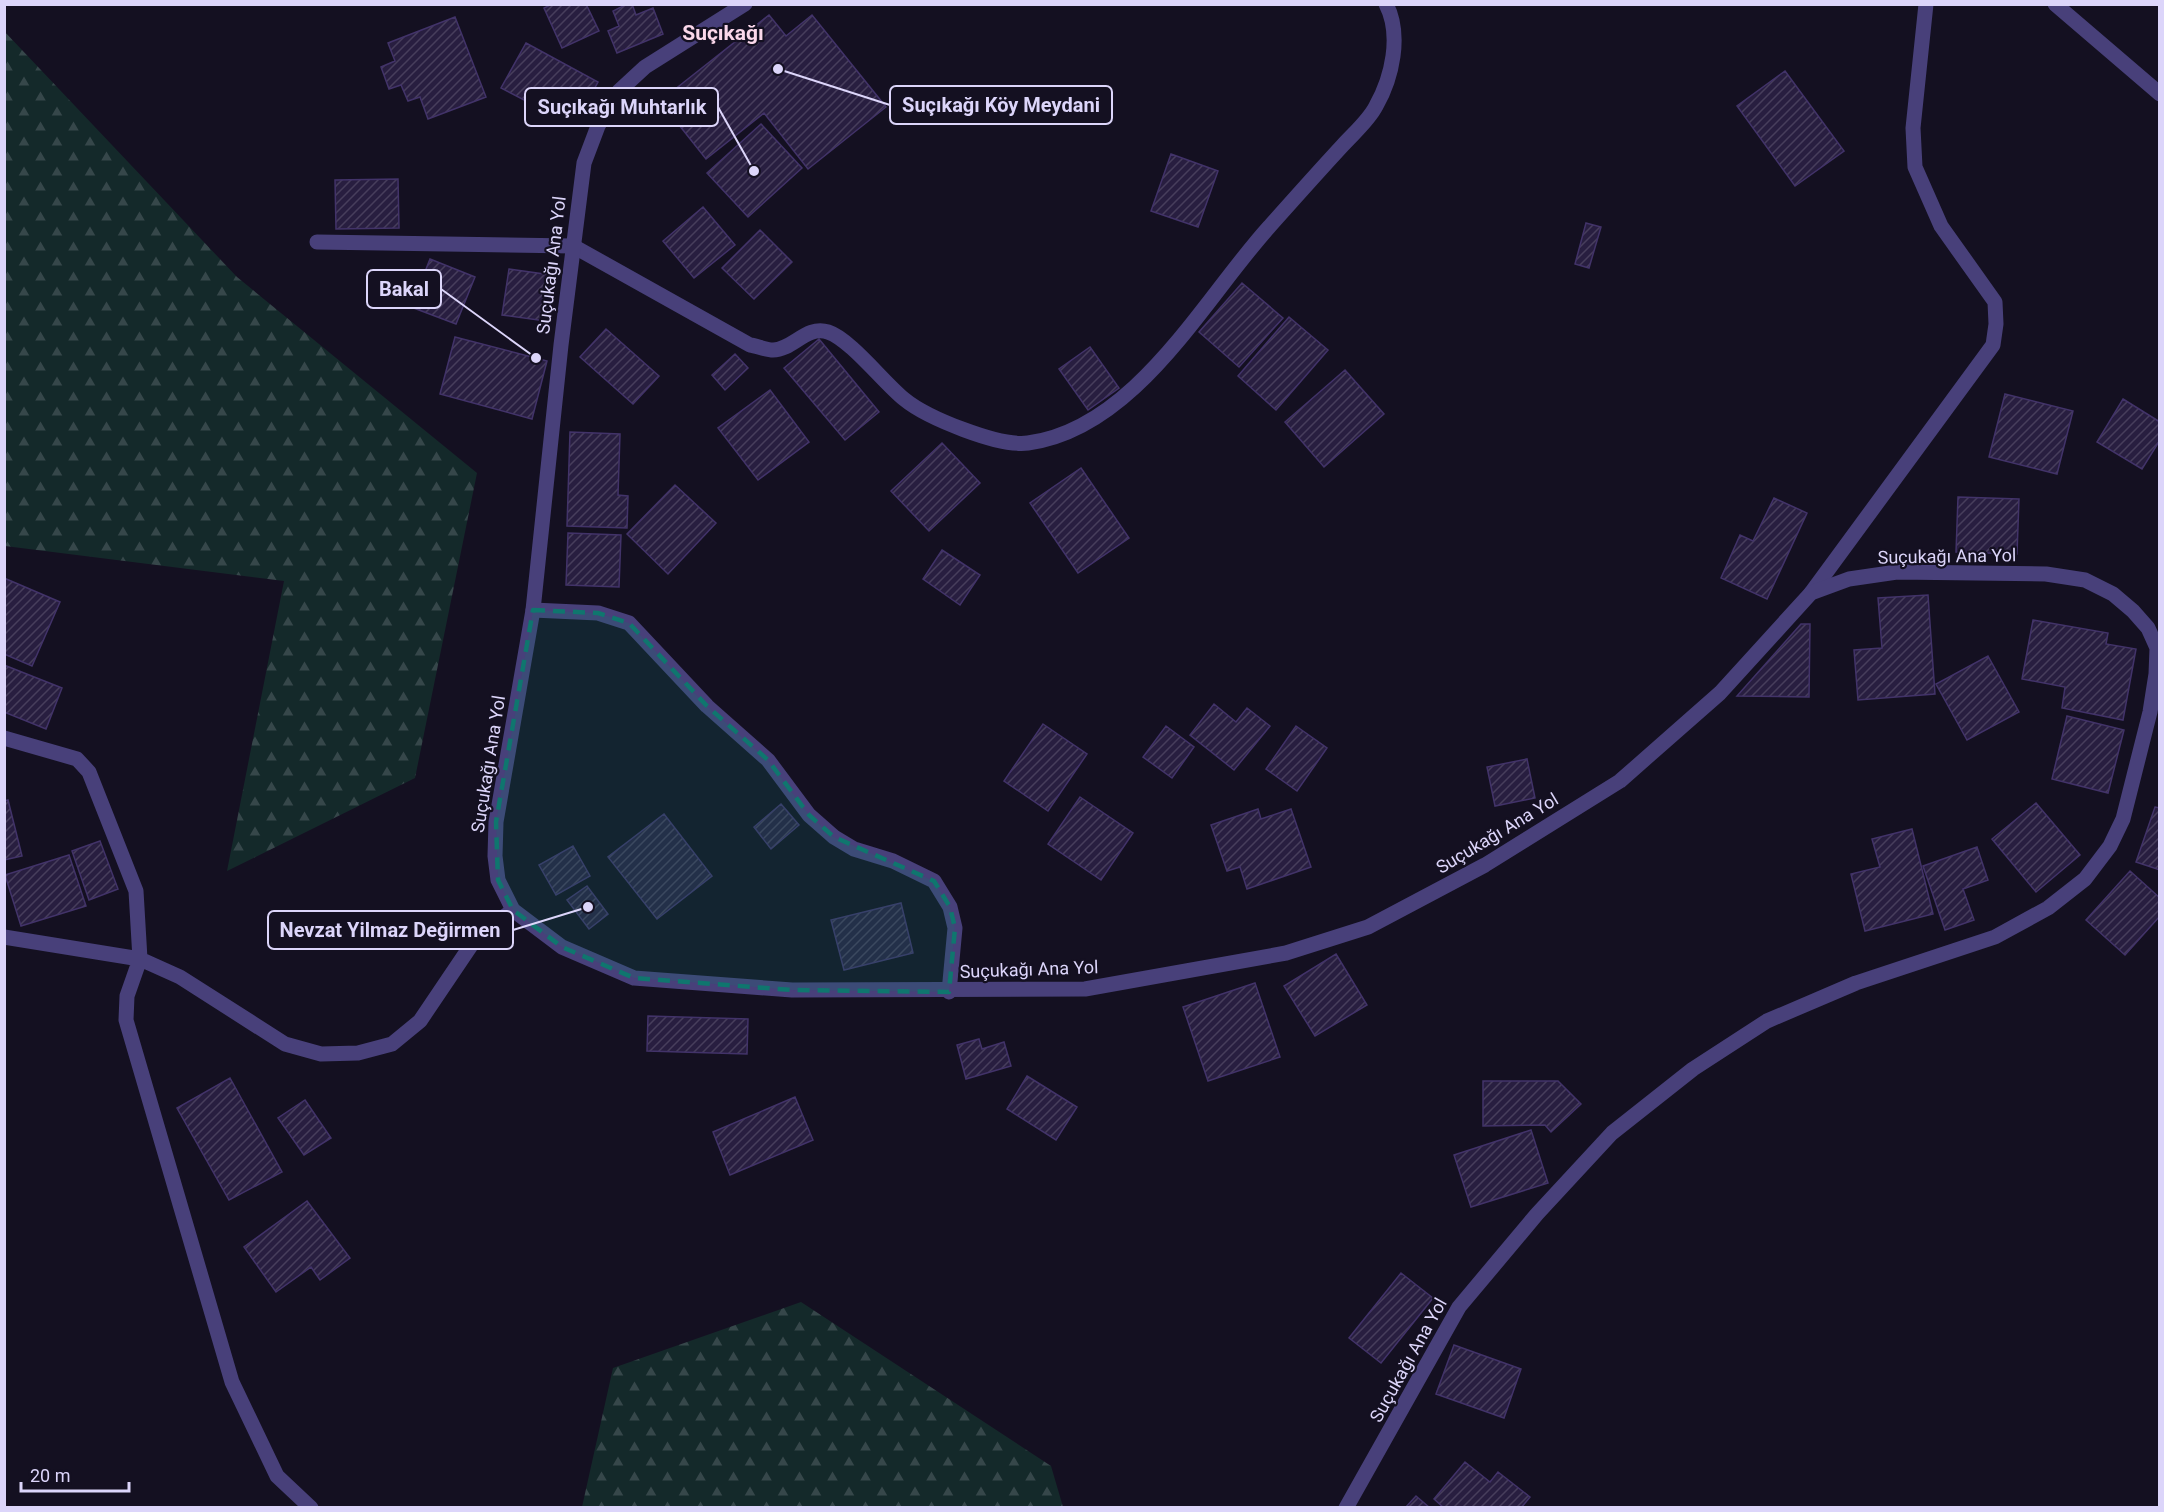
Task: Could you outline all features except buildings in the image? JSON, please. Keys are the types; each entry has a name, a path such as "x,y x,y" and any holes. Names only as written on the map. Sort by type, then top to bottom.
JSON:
{"street":[{"name":"Suçukağı Ana Yol","path":"745,4 645,67 620,91 598,126 584,163 533,610 496,822 495,856 498,880 513,910 562,947 634,978 792,990 949,992 1085,989 1286,953 1368,927 1485,866 1620,781 1720,693 1811,593 1849,579 1897,573 2046,574 2085,580 2113,594 2126,605 2148,628 2157,648 2156,674 2150,712 2123,819 2110,846 2085,879 2048,909 1995,937 1856,983 1767,1021 1693,1069 1612,1133 1537,1214 1459,1307 1346,1508"},
{"path":"317,242 573,246 750,345 773,350 787,346 805,334 828,332 841,340 905,401 948,422 999,441 1026,444 1065,436 1099,415 1138,384 1184,333 1265,231 1376,107 1389,75 1394,48 1393,22 1386,4"},
{"path":"1811,593 1993,345 1996,324 1995,302 1941,226 1915,166 1914,128 1926,4"},
{"path":"2055,4 2160,94"},
{"path":"533,610 598,613 629,623 707,706 768,760 809,815 834,837 854,849 893,861 934,881 950,907 955,928 949,992"},
{"path":"4,738 77,759 89,772 136,891 140,959 126,996 126,1020 232,1382 278,1476 311,1508"},
{"path":"4,937 140,959 180,977 285,1044 321,1054 358,1053 392,1044 420,1021 476,938 513,910"}],"highlighted area":[{"path":"533,610 598,613 629,623 707,706 768,760 809,815 834,837 934,881 950,907 955,928 949,992 792,990 634,978 562,947 513,910 498,880 496,822"}],"green space":[{"path":"4,31 237,277 477,473 415,778 227,871 284,581 5,546"},
{"path":"801,1302 1051,1466 1063,1507 582,1507 613,1368"}],"place":[{"name":"Suçıkağı Köy Meydani","path":"778,69"},
{"name":"Suçıkağı Muhtarlık","path":"754,171"},
{"name":"Bakal","path":"536,358"},
{"name":"Nevzat Yilmaz Değirmen","path":"588,907"}],"district":[{"name":"Suçıkağı","path":"723,33"}]}
